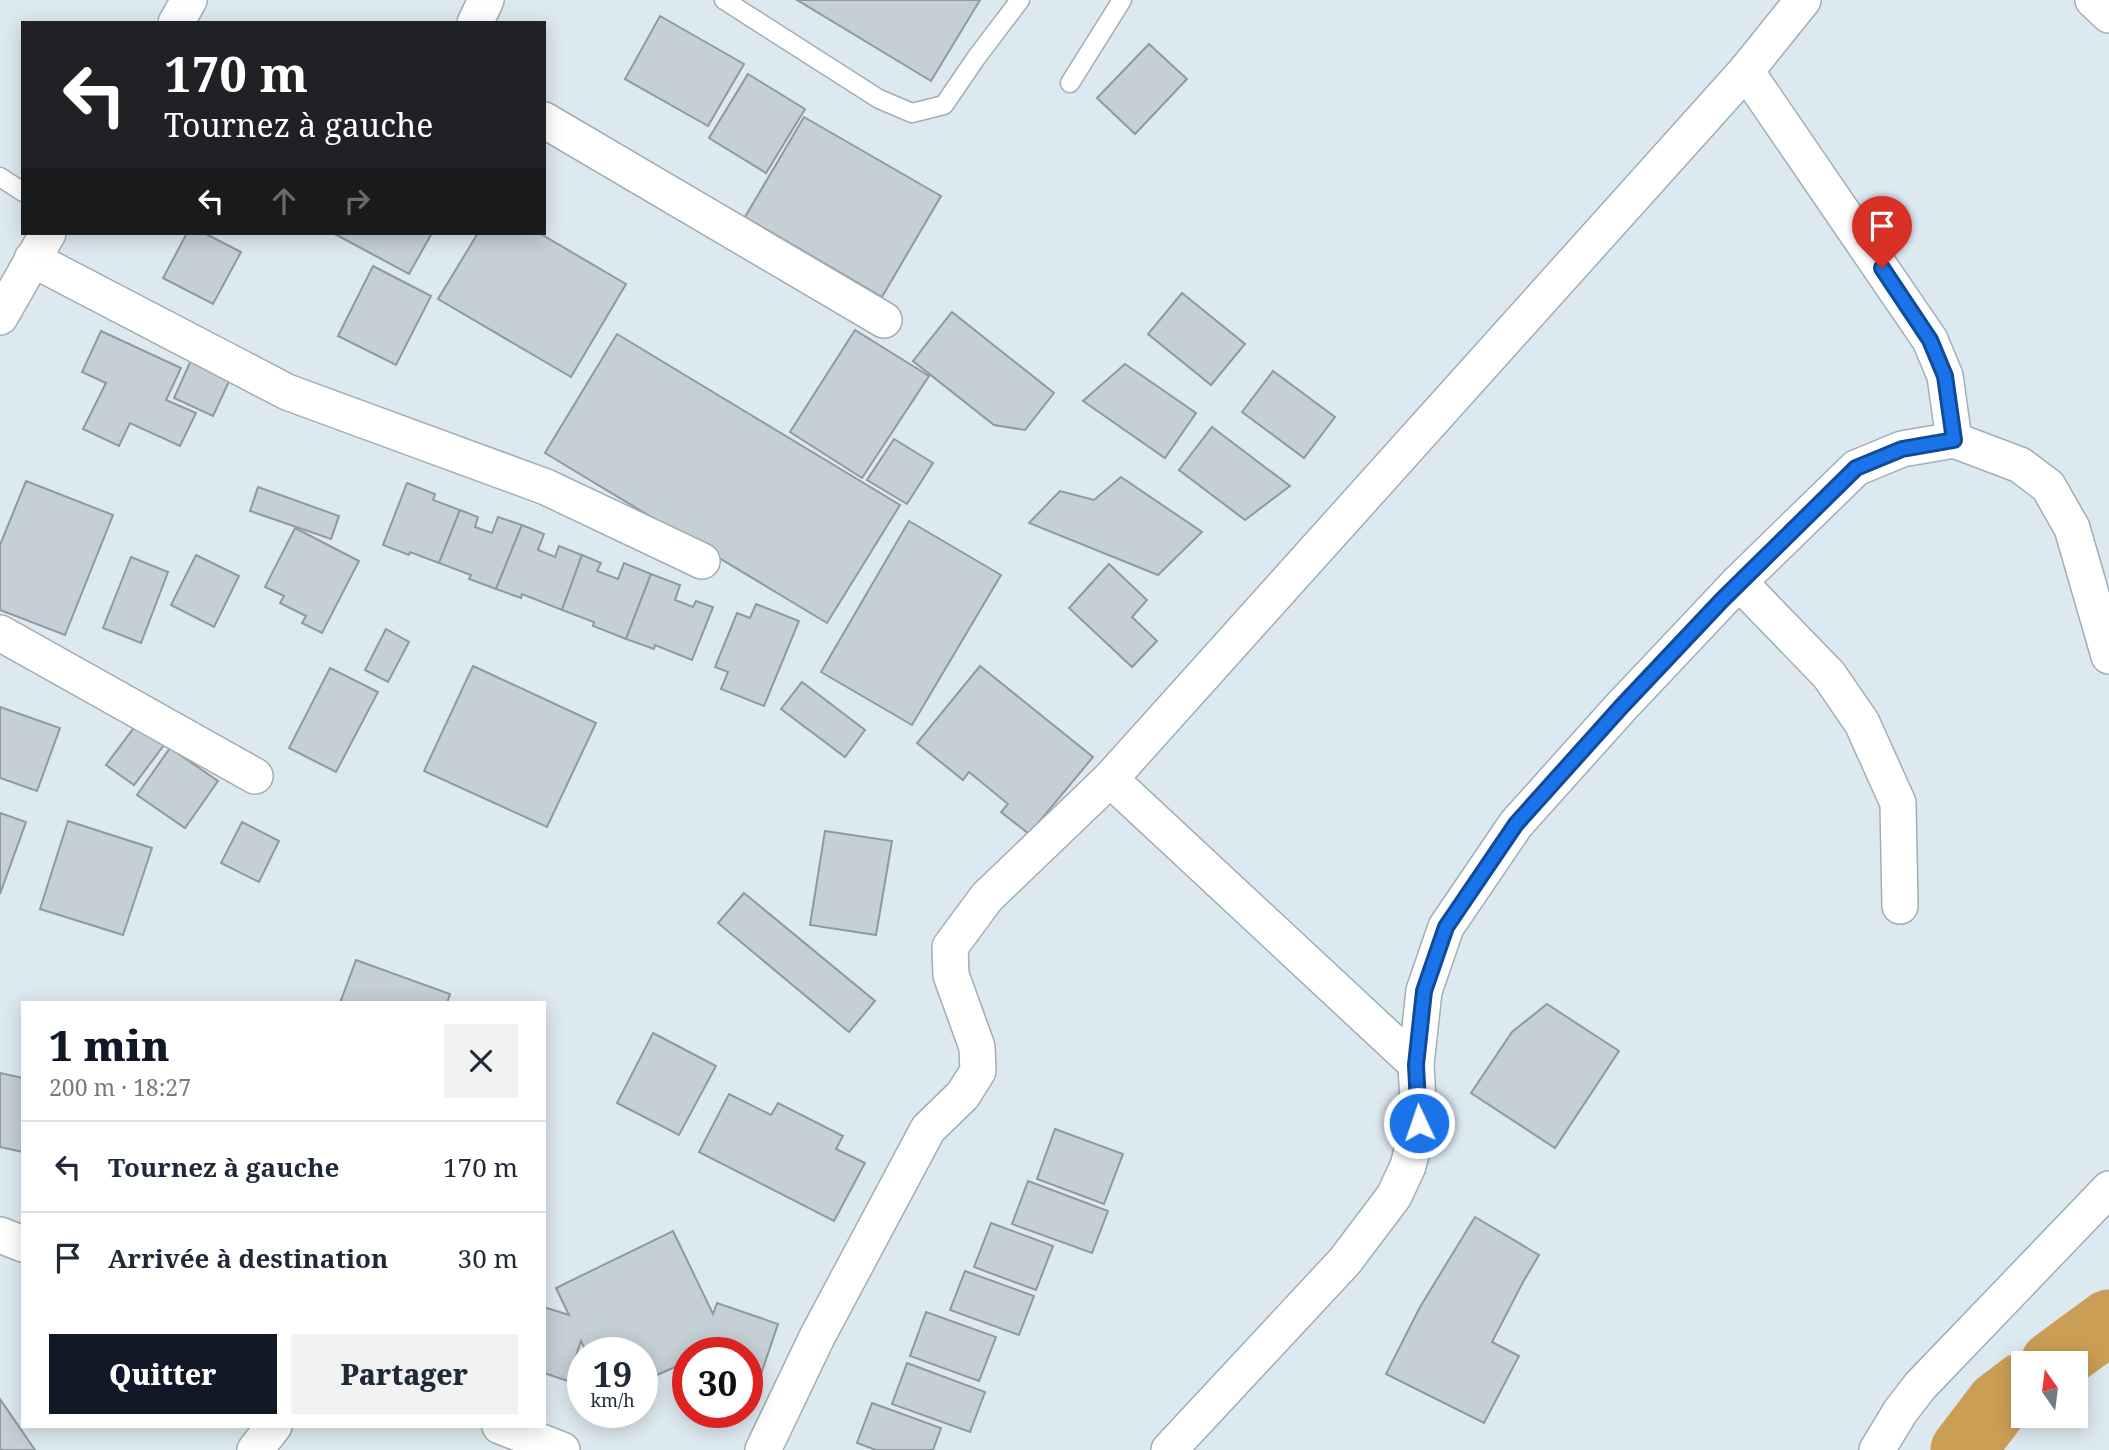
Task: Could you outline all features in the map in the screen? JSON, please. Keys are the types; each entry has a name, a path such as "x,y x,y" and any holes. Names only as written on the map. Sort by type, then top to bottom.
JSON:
{"street":[{"path":"177,21 189,0"},
{"path":"476,21 486,0"},
{"path":"763,1450 824,1325 928,1129 963,1095 978,1071 977,1047 951,975 950,947 987,897 1110,779 1746,71 1803,0"},
{"path":"2093,0 2109,15"},
{"path":"1746,71 1930,340 1945,376 1954,440"},
{"path":"546,121 884,320"},
{"path":"0,317 40,246 287,392 546,487 702,561"},
{"path":"1169,1450 1345,1261 1394,1196 1408,1166 1419,1123 1416,1065 1424,991 1446,927 1516,824 1739,582 1856,468 1902,449 1954,440 2021,465 2048,486 2072,528 2109,656"},
{"path":"1739,582 1829,675 1862,723 1898,803 1900,906"},
{"path":"0,633 255,776"},
{"path":"1110,779 1416,1065"},
{"path":"1877,1450 1900,1412 1920,1386 2109,1189"},
{"path":"0,1236 21,1243"},
{"path":"255,1450 272,1428"},
{"path":"505,1428 562,1450"}],"lane":[{"path":"724,0 879,99 912,114 944,105 1020,0"},
{"path":"1070,83 1115,2"},
{"path":"0,177 21,191"}],"building":[{"path":"797,0 980,0 931,81"},
{"path":"660,16 744,64 708,126 625,79"},
{"path":"1149,44 1187,79 1135,134 1097,98"},
{"path":"748,74 805,109 766,173 709,138"},
{"path":"804,117 941,196 882,297 745,217"},
{"path":"186,235 208,235 241,252 213,304 163,278"},
{"path":"337,235 431,235 409,274"},
{"path":"477,235 542,235 626,284 571,377 438,299"},
{"path":"373,266 431,296 396,365 338,336"},
{"path":"1182,293 1245,344 1211,385 1148,334"},
{"path":"952,312 1054,393 1025,430 994,425 913,361"},
{"path":"855,330 929,376 862,478 790,432"},
{"path":"101,331 181,368 166,400 196,413 180,446 130,423 119,446 83,429 106,383 82,372"},
{"path":"617,334 900,505 827,623 545,453"},
{"path":"192,358 232,375 213,416 174,398"},
{"path":"1125,364 1196,413 1165,458 1083,401"},
{"path":"1273,371 1335,417 1304,458 1242,412"},
{"path":"1212,427 1290,486 1245,520 1179,470"},
{"path":"894,439 933,463 907,504 867,480"},
{"path":"1121,477 1202,532 1158,575 1029,523 1060,491 1094,500"},
{"path":"26,481 113,515 65,635 0,610 0,545"},
{"path":"407,483 435,494 433,500 460,510 439,563 383,545"},
{"path":"258,487 339,516 331,539 250,511"},
{"path":"460,510 478,517 475,527 492,533 498,517 522,525 496,589 469,579 471,575 439,563"},
{"path":"909,521 1001,575 912,725 821,672"},
{"path":"522,525 544,534 538,550 555,557 559,546 582,555 562,610 522,594 521,598 496,589"},
{"path":"295,528 359,561 322,633 302,623 306,616 280,603 284,596 265,587"},
{"path":"196,555 239,576 214,627 171,605"},
{"path":"582,555 601,563 597,571 618,579 624,563 651,574 626,639 593,626 594,622 562,610"},
{"path":"131,557 168,572 141,643 103,628"},
{"path":"1109,564 1147,600 1132,617 1157,641 1132,667 1069,608"},
{"path":"651,574 680,585 675,600 693,607 696,601 713,607 692,660 655,645 654,649 626,639"},
{"path":"756,604 799,621 764,706 721,689 728,672 715,667 737,613 750,618"},
{"path":"386,629 409,642 388,682 365,670"},
{"path":"473,666 596,723 547,827 424,771"},
{"path":"980,666 1093,757 1029,834 1001,812 1008,804 969,772 963,780 917,743"},
{"path":"330,668 378,692 336,772 289,748"},
{"path":"802,682 865,730 845,757 781,709"},
{"path":"0,707 60,728 37,791 0,778"},
{"path":"136,725 164,745 134,785 106,765"},
{"path":"170,748 218,781 185,828 137,795"},
{"path":"0,813 26,822 0,894"},
{"path":"68,821 152,848 123,935 40,909"},
{"path":"242,822 279,841 259,882 221,863"},
{"path":"825,831 892,841 876,935 810,925"},
{"path":"744,893 875,1001 849,1032 718,923"},
{"path":"356,960 450,994 448,1001 341,1001"},
{"path":"1547,1004 1619,1051 1555,1148 1471,1093 1512,1032"},
{"path":"653,1033 716,1066 679,1135 617,1103"},
{"path":"0,1073 21,1078 21,1152 0,1147"},
{"path":"729,1094 771,1115 778,1103 843,1136 836,1149 865,1163 834,1221 699,1152"},
{"path":"1055,1129 1123,1154 1104,1204 1037,1179"},
{"path":"1028,1181 1108,1211 1092,1253 1012,1224"},
{"path":"1475,1217 1539,1255 1492,1342 1519,1356 1484,1423 1386,1374 1420,1307"},
{"path":"991,1223 1053,1246 1036,1290 974,1267"},
{"path":"673,1231 713,1314 717,1303 778,1324 763,1368 763,1337 672,1337 672,1368 658,1375 658,1337 567,1337 567,1381 546,1374 546,1308 569,1315 556,1288"},
{"path":"965,1271 1034,1296 1019,1335 950,1310"},
{"path":"926,1312 996,1337 979,1381 910,1356"},
{"path":"907,1363 985,1392 970,1432 892,1404"},
{"path":"0,1399 35,1450 0,1450"},
{"path":"872,1403 941,1428 933,1450 876,1450 857,1443"}],"waterway":[{"path":"2069,1351 2109,1322"},
{"path":"1963,1450 1998,1404 2011,1394"}],"route":[{"path":"1419,1123 1416,1065 1424,991 1446,927 1516,824 1722,600 1856,468 1902,449 1954,440 1945,376 1930,340 1882,268"}]}
